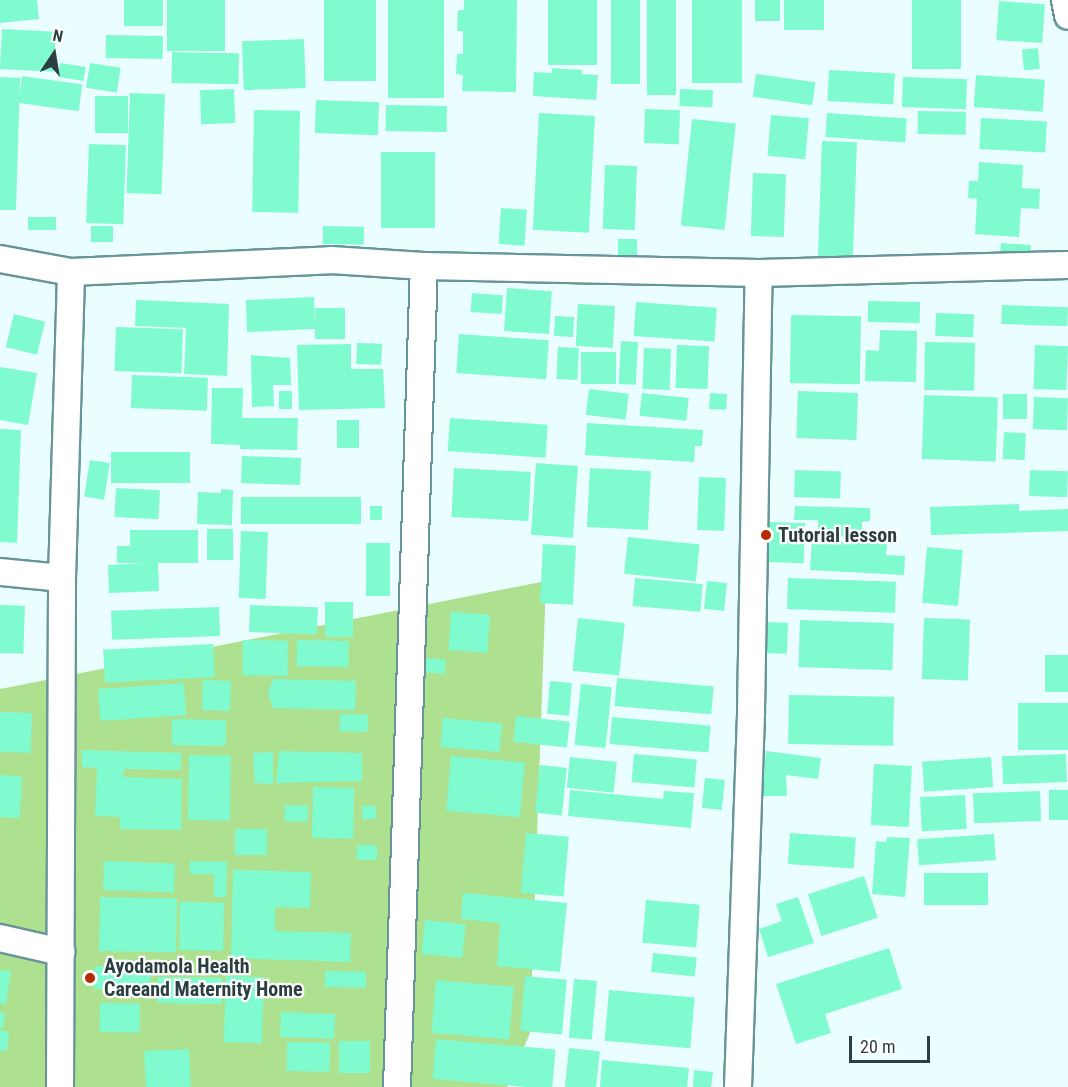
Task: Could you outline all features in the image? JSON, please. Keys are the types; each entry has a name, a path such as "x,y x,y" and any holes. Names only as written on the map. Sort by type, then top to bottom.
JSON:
{"street":[{"path":"1065,0 1068,16"},
{"path":"0,259 71,272 331,260 424,267 759,273 1068,266"},
{"path":"397,1087 424,267"},
{"path":"60,1087 62,578 71,272"},
{"path":"738,1087 751,711 759,273"},
{"path":"0,572 62,578"},
{"path":"0,938 61,952"}],"green space":[{"path":"546,581 530,1033 507,1087 0,1087 0,689"}],"building":[{"path":"0,0 37,0 39,19 0,23"},
{"path":"124,0 163,0 163,26 124,26"},
{"path":"167,0 225,0 225,51 167,51"},
{"path":"324,0 376,0 376,81 324,81"},
{"path":"388,0 444,0 444,98 388,98"},
{"path":"464,0 517,0 516,92 462,91 463,75 456,74 457,54 463,54 463,31 457,31 458,10 464,10"},
{"path":"548,0 597,0 597,65 548,65"},
{"path":"611,0 640,0 640,84 611,84"},
{"path":"647,0 676,0 676,95 647,95"},
{"path":"692,0 742,0 742,83 692,83"},
{"path":"755,0 780,0 780,21 755,21"},
{"path":"784,0 824,0 824,30 784,30"},
{"path":"912,0 961,0 961,69 912,69"},
{"path":"999,1 1045,4 1042,43 996,40"},
{"path":"2,29 56,32 54,72 0,69"},
{"path":"106,35 163,36 163,59 106,58"},
{"path":"304,39 306,88 244,90 242,41"},
{"path":"1038,48 1040,69 1024,70 1022,49"},
{"path":"172,52 239,53 238,84 171,83"},
{"path":"60,63 86,67 83,81 58,77"},
{"path":"90,63 121,68 117,93 86,88"},
{"path":"552,68 582,70 582,74 598,75 596,100 533,96 534,72 552,73"},
{"path":"829,70 895,73 893,104 827,101"},
{"path":"756,74 815,82 812,105 753,97"},
{"path":"976,75 1045,80 1043,112 974,107"},
{"path":"22,76 82,84 79,111 18,103"},
{"path":"0,77 20,78 16,210 0,210"},
{"path":"903,77 967,79 966,109 902,107"},
{"path":"234,89 235,123 201,124 200,90"},
{"path":"680,89 713,90 712,107 679,106"},
{"path":"130,93 165,94 161,194 127,193"},
{"path":"95,96 128,96 128,133 95,133"},
{"path":"316,100 379,102 378,135 315,133"},
{"path":"386,105 447,106 447,132 386,131"},
{"path":"645,109 680,110 679,144 644,143"},
{"path":"254,110 300,111 298,213 252,212"},
{"path":"918,111 966,112 966,135 918,134"},
{"path":"539,113 595,116 589,233 533,230"},
{"path":"827,113 907,119 905,143 825,137"},
{"path":"771,115 809,118 805,159 767,156"},
{"path":"981,118 1047,121 1045,152 979,149"},
{"path":"692,119 736,124 725,230 681,225"},
{"path":"822,141 857,142 853,259 818,258"},
{"path":"89,144 126,145 123,224 86,223"},
{"path":"381,152 435,152 435,228 381,228"},
{"path":"979,162 1023,165 1022,188 1040,189 1039,209 1021,208 1019,237 975,234 977,199 968,198 969,181 978,181"},
{"path":"605,165 637,166 635,230 603,229"},
{"path":"753,173 786,174 784,237 751,236"},
{"path":"501,208 527,210 524,246 498,244"},
{"path":"28,217 56,217 56,230 28,230"},
{"path":"91,226 113,226 113,242 91,242"},
{"path":"323,226 364,227 364,245 323,244"},
{"path":"618,239 637,239 637,256 618,256"},
{"path":"1001,243 1031,245 1030,260 1000,258"},
{"path":"507,288 552,291 549,334 504,331"},
{"path":"472,293 503,295 502,314 471,312"},
{"path":"314,297 315,325 315,308 345,308 345,339 315,339 315,329 247,332 246,300"},
{"path":"136,300 229,304 227,376 184,374 186,328 135,326"},
{"path":"868,301 920,302 920,323 868,322"},
{"path":"636,302 717,308 714,342 634,336"},
{"path":"578,304 615,306 613,348 576,346"},
{"path":"1002,305 1068,307 1067,326 1001,324"},
{"path":"936,313 974,314 973,337 935,336"},
{"path":"14,314 45,322 37,355 6,347"},
{"path":"791,315 861,316 860,384 790,383"},
{"path":"555,316 574,317 573,337 554,336"},
{"path":"116,327 183,329 181,373 114,371"},
{"path":"880,330 917,331 916,382 865,381 866,350 879,351"},
{"path":"459,334 549,340 546,379 456,373"},
{"path":"621,341 638,342 636,385 619,384"},
{"path":"925,342 975,343 974,391 924,390"},
{"path":"357,343 382,344 381,365 356,364"},
{"path":"351,344 351,369 383,369 385,408 299,410 297,345"},
{"path":"677,345 709,346 707,389 675,388"},
{"path":"1035,345 1068,346 1066,390 1033,389"},
{"path":"558,347 579,348 577,380 556,379"},
{"path":"644,348 671,349 670,390 643,389"},
{"path":"581,352 616,352 616,384 581,384"},
{"path":"251,355 290,358 291,385 273,385 274,406 252,407"},
{"path":"0,367 37,373 28,425 0,420"},
{"path":"132,375 208,378 207,411 131,408"},
{"path":"212,388 243,388 242,418 298,418 297,450 240,449 240,445 211,444"},
{"path":"589,389 629,394 626,420 586,415"},
{"path":"279,391 292,391 292,409 279,409"},
{"path":"798,391 858,393 856,440 796,438"},
{"path":"642,393 689,398 686,421 640,416"},
{"path":"710,393 727,394 726,410 709,409"},
{"path":"1003,394 1027,394 1027,419 1003,419"},
{"path":"924,395 998,398 996,462 922,459"},
{"path":"1034,397 1068,398 1067,430 1033,429"},
{"path":"450,418 548,425 545,458 448,451"},
{"path":"337,420 359,420 359,448 337,448"},
{"path":"587,423 703,430 702,446 695,446 694,462 585,455"},
{"path":"0,429 21,430 17,543 0,542"},
{"path":"1004,432 1026,433 1025,460 1003,459"},
{"path":"111,452 190,452 190,483 111,483"},
{"path":"242,456 301,458 300,485 241,483"},
{"path":"90,460 110,463 104,500 84,497"},
{"path":"536,463 578,466 573,538 531,535"},
{"path":"454,468 531,472 528,521 451,517"},
{"path":"590,468 651,471 648,530 587,527"},
{"path":"795,470 841,472 840,499 794,497"},
{"path":"1030,470 1068,471 1067,497 1029,496"},
{"path":"699,477 726,478 724,531 697,530"},
{"path":"116,488 160,490 158,519 114,517"},
{"path":"221,489 233,490 232,525 197,524 198,492 221,493"},
{"path":"241,497 361,497 361,524 241,524"},
{"path":"1019,504 1019,511 1068,509 1068,531 931,535 930,507"},
{"path":"370,506 382,506 382,520 370,520"},
{"path":"795,506 870,508 870,521 862,522 862,537 818,536 818,520 794,520"},
{"path":"769,522 805,523 804,563 768,562"},
{"path":"207,529 233,529 233,560 207,560"},
{"path":"130,530 198,530 198,563 158,563 159,591 109,593 108,565 144,563 117,563 117,546 130,546"},
{"path":"241,531 268,532 266,599 239,598"},
{"path":"628,537 700,545 696,581 624,574"},
{"path":"812,540 887,544 886,555 905,556 904,575 810,570"},
{"path":"366,543 390,543 390,596 366,596"},
{"path":"543,544 576,546 573,605 540,603"},
{"path":"927,547 963,550 958,606 922,603"},
{"path":"635,578 703,584 700,612 633,606"},
{"path":"788,578 896,582 895,613 787,609"},
{"path":"707,581 727,583 724,611 704,609"},
{"path":"325,602 353,602 353,637 325,637"},
{"path":"0,605 25,606 23,654 0,653"},
{"path":"250,605 318,607 317,634 249,632"},
{"path":"219,607 220,636 112,640 111,611"},
{"path":"451,612 490,615 487,653 448,650"},
{"path":"578,618 625,623 619,676 572,671"},
{"path":"924,618 970,620 968,681 922,679"},
{"path":"800,620 894,623 892,670 798,667"},
{"path":"764,622 788,623 787,654 763,653"},
{"path":"243,640 288,641 287,676 242,675"},
{"path":"297,640 349,641 349,667 297,666"},
{"path":"213,644 215,677 105,683 103,650"},
{"path":"1045,655 1068,655 1068,692 1045,692"},
{"path":"427,658 446,660 444,674 426,672"},
{"path":"617,678 714,686 711,714 615,706"},
{"path":"273,679 356,681 355,710 273,708 268,693"},
{"path":"203,680 231,681 230,711 202,710"},
{"path":"550,681 572,683 569,716 547,714"},
{"path":"184,683 186,715 100,721 98,689"},
{"path":"581,684 612,687 605,748 575,745"},
{"path":"789,695 894,697 893,746 788,744"},
{"path":"1018,703 1068,703 1068,750 1018,750"},
{"path":"0,712 32,713 31,753 0,752"},
{"path":"340,714 368,715 367,732 339,731"},
{"path":"516,716 570,722 567,748 513,742"},
{"path":"612,717 711,726 708,753 610,744"},
{"path":"443,718 502,723 499,752 440,747"},
{"path":"172,719 226,720 226,746 172,745"},
{"path":"82,750 181,753 181,770 124,769 123,777 182,779 181,830 120,829 120,817 95,816 97,768 82,767"},
{"path":"279,751 362,753 362,781 276,783"},
{"path":"766,751 821,758 818,779 786,775 787,796 762,796"},
{"path":"273,752 273,784 255,783 253,753"},
{"path":"634,754 697,759 694,787 632,782"},
{"path":"1066,754 1067,782 1003,784 1002,756"},
{"path":"189,755 231,756 230,821 188,820"},
{"path":"451,756 525,762 520,817 446,811"},
{"path":"570,757 617,762 614,793 567,788"},
{"path":"991,757 993,787 924,792 922,762"},
{"path":"874,764 912,766 909,827 871,825"},
{"path":"540,765 567,768 562,816 535,813"},
{"path":"0,775 22,776 20,818 0,817"},
{"path":"705,778 725,780 722,810 702,808"},
{"path":"313,787 354,788 353,839 312,838"},
{"path":"570,790 663,799 664,791 694,793 691,828 568,816"},
{"path":"1049,790 1068,790 1068,820 1049,820"},
{"path":"1040,791 1041,821 974,823 973,793"},
{"path":"965,795 967,829 922,831 920,797"},
{"path":"285,805 308,806 307,822 284,821"},
{"path":"362,806 376,806 376,819 362,819"},
{"path":"235,829 267,829 267,855 235,855"},
{"path":"526,833 569,837 564,897 521,893"},
{"path":"790,833 856,838 854,869 788,864"},
{"path":"994,834 996,860 919,865 917,839"},
{"path":"887,837 910,838 905,897 872,894 876,841 886,842"},
{"path":"357,845 377,845 377,860 357,860"},
{"path":"104,861 175,863 174,892 103,890"},
{"path":"190,861 227,862 226,897 214,897 214,874 190,874"},
{"path":"233,870 311,872 310,908 275,907 275,931 351,933 350,962 231,958"},
{"path":"924,873 988,873 988,905 924,905"},
{"path":"864,876 878,918 821,936 808,894"},
{"path":"463,893 567,903 560,972 497,966 500,923 461,919"},
{"path":"100,897 177,898 176,952 99,951"},
{"path":"798,897 814,943 768,957 759,929 782,921 776,904"},
{"path":"646,900 700,905 696,948 642,943"},
{"path":"180,902 224,903 223,951 179,950"},
{"path":"425,920 466,924 462,958 421,954"},
{"path":"889,948 902,989 825,1014 831,1033 796,1044 776,984"},
{"path":"653,953 697,958 695,976 651,972"},
{"path":"95,966 151,968 150,991 94,989"},
{"path":"0,970 11,971 6,1004 0,1003"},
{"path":"325,971 366,972 366,988 325,987"},
{"path":"226,976 264,977 262,1043 224,1042"},
{"path":"525,976 567,980 562,1034 520,1031"},
{"path":"158,977 222,978 222,1004 158,1003"},
{"path":"574,979 597,981 592,1040 569,1038"},
{"path":"436,980 514,987 509,1040 431,1033"},
{"path":"609,990 695,997 690,1048 605,1041"},
{"path":"100,1003 140,1004 139,1033 99,1032"},
{"path":"281,1012 335,1014 334,1039 280,1037"},
{"path":"0,1013 5,1013 3,1028 0,1028"},
{"path":"0,1030 9,1032 7,1051 0,1051"},
{"path":"436,1039 556,1049 552,1087 526,1087 433,1079"},
{"path":"339,1041 370,1041 370,1073 339,1073"},
{"path":"287,1042 330,1043 329,1072 286,1071"},
{"path":"569,1048 600,1051 596,1087 565,1087"},
{"path":"189,1049 191,1087 146,1087 144,1051"},
{"path":"602,1060 689,1068 687,1087 600,1087"},
{"path":"694,1070 713,1072 711,1087 693,1087"}],"place":[{"name":"Tutorial lesson","path":"766,535"},
{"name":"Ayodamola Health Careand Maternity Home","path":"90,978"}]}
